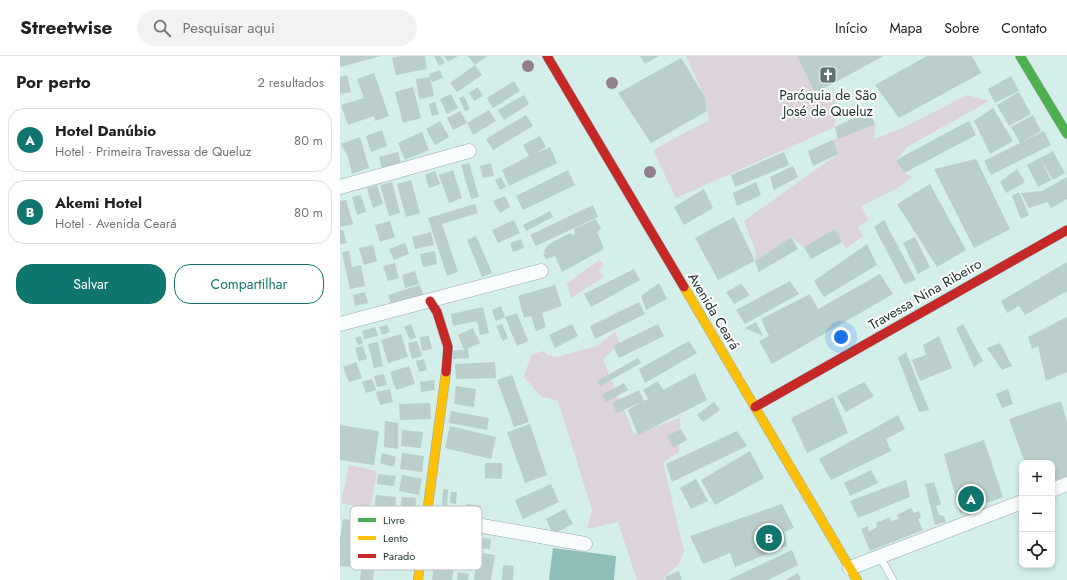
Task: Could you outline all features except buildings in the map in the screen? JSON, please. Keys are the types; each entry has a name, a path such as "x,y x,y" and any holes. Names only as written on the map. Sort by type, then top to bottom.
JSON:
{"main road":[{"name":"Avenida Ceará","path":"547,56 854,574"},
{"path":"1020,56 1067,134"},
{"name":"Travessa Nina Ribeiro","path":"755,407 1067,230"},
{"path":"427,506 444,391 448,347 437,312 430,301"},
{"path":"418,580 419,570"}],"street":[{"path":"340,187 470,151"},
{"path":"340,324 541,270"},
{"path":"1055,489 1067,484"},
{"path":"854,574 880,557 1019,503"},
{"path":"482,526 585,544"}],"lane":[{"path":"880,557 893,580"}],"shaded area":[{"path":"686,56 797,56 815,93 836,94 835,127 676,198 653,150 709,120 705,97"},
{"path":"967,95 989,101 907,147 896,160 904,173 913,177 896,189 861,206 869,220 858,226 863,236 846,249 835,229 804,247 791,237 755,261 756,252 744,221 838,154 833,140 875,124 874,139 900,129"},
{"path":"599,260 604,264 599,271 604,277 571,298 567,283"},
{"path":"615,332 620,342 603,360 634,434 680,418 679,452 663,462 684,551 679,564 665,577 664,580 637,580 618,522 587,529 592,510 558,401 541,396 524,377 531,355 543,351 548,355 557,357 597,346"},
{"path":"349,465 377,471 371,506 356,506 341,503"}],"water":[{"path":"553,548 616,556 614,580 549,580"}],"traffic: fast":[{"path":"1020,56 1067,134"}],"traffic: slow":[{"path":"684,287 857,580"},
{"path":"428,506 446,372"},
{"path":"418,580 419,570"}],"traffic: jam":[{"path":"547,56 684,287"},
{"path":"755,407 1067,230"},
{"path":"430,301 437,312 448,347 446,372"}],"place":[{"name":"Paróquia de São José de Queluz","path":"828,75"},
{"name":"Hotel Danúbio","path":"971,499"},
{"name":"Akemi Hotel","path":"769,538"}]}
